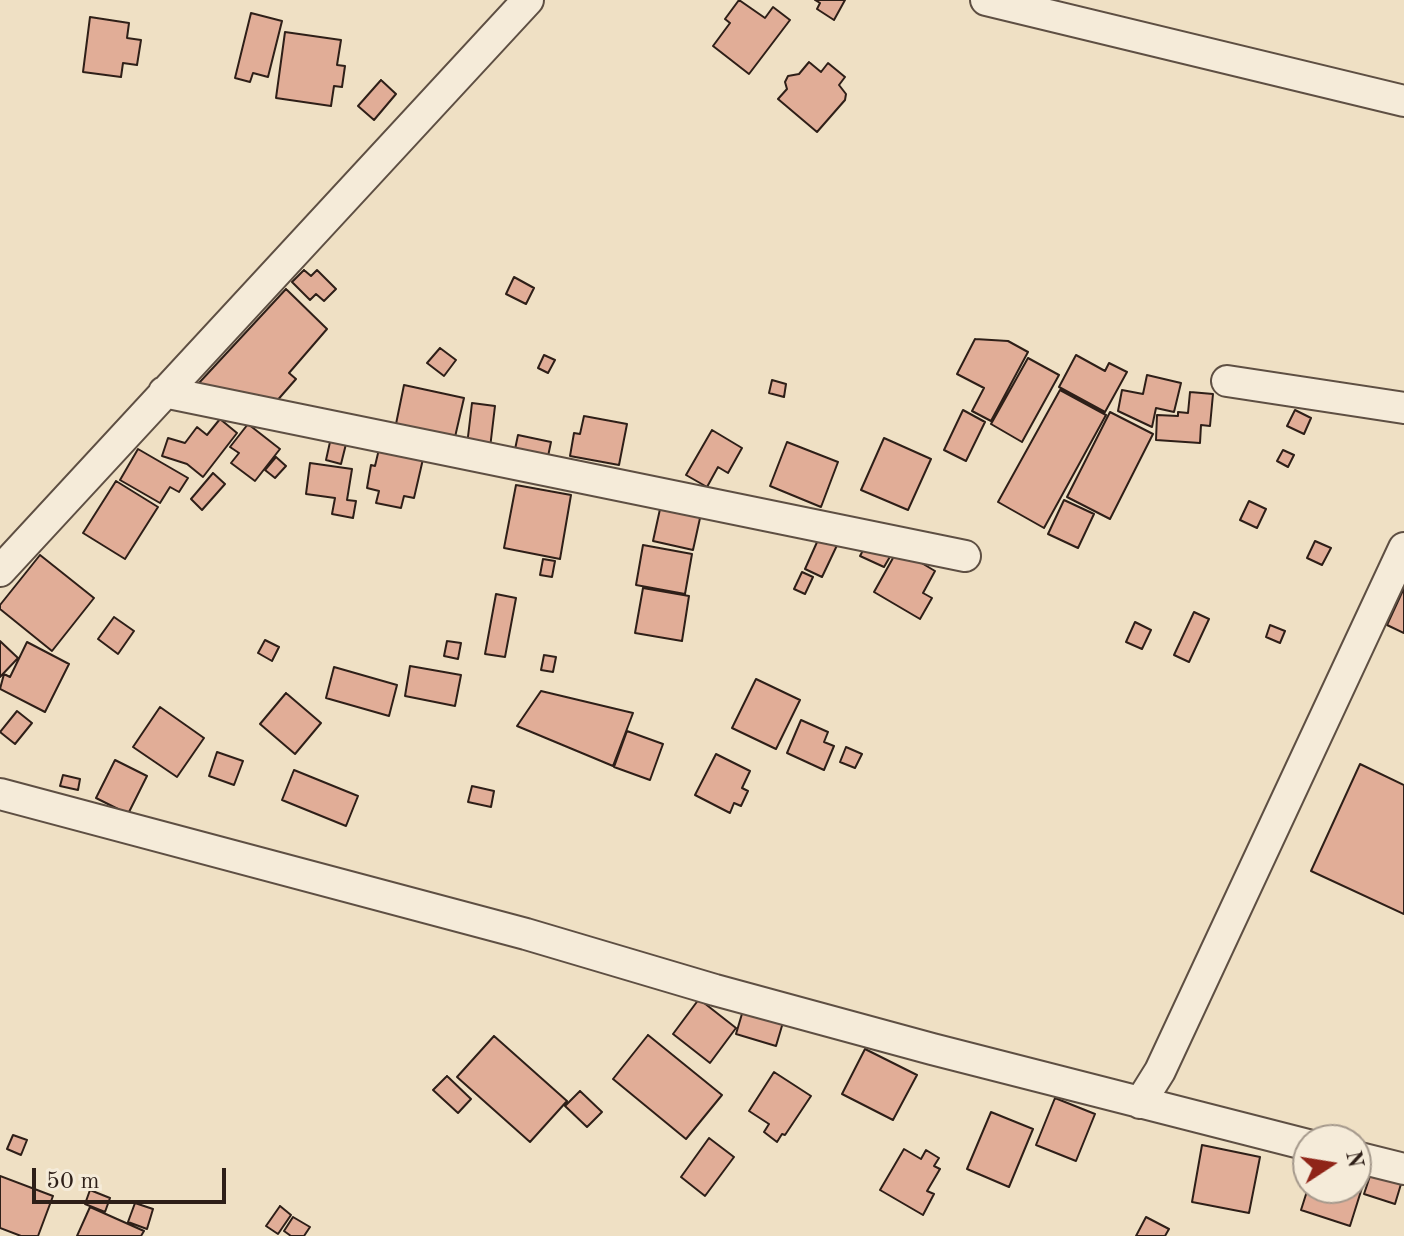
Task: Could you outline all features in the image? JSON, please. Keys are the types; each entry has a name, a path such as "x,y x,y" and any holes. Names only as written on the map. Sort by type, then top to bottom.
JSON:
{"street":[{"path":"0,571 528,0"},
{"path":"986,0 1404,101"},
{"path":"1227,381 1404,408"},
{"path":"164,392 965,556"},
{"path":"1140,1103 1160,1071 1404,548"},
{"path":"0,794 526,934 903,1042 1292,1141"},
{"path":"1372,1161 1404,1169"}],"building":[{"path":"739,0 765,18 773,7 790,20 749,74 713,46 730,23 725,19"},
{"path":"815,0 845,0 834,20 817,9 820,3"},
{"path":"251,13 282,21 268,77 253,73 250,82 235,78"},
{"path":"90,17 129,23 127,38 141,40 137,65 123,63 121,77 83,72"},
{"path":"285,32 341,40 337,65 345,66 342,87 334,86 331,106 276,98"},
{"path":"809,62 821,72 828,63 845,77 839,85 846,94 845,100 817,132 778,99 787,89 785,82 788,76 799,74"},
{"path":"381,80 396,94 374,120 358,106"},
{"path":"304,270 311,276 317,270 336,289 324,301 316,294 310,300 292,282"},
{"path":"514,277 534,288 526,304 506,294"},
{"path":"286,289 327,329 289,373 296,379 275,403 198,384"},
{"path":"975,339 1008,341 1028,352 991,421 972,411 984,388 957,374"},
{"path":"440,348 456,360 444,376 427,363"},
{"path":"544,355 555,360 548,373 538,368"},
{"path":"1076,355 1105,371 1109,363 1127,372 1105,412 1059,387"},
{"path":"1028,358 1059,375 1022,442 991,424"},
{"path":"1147,375 1181,383 1174,412 1156,408 1152,427 1118,411 1122,390 1143,394"},
{"path":"772,380 786,384 784,397 769,393"},
{"path":"404,385 464,398 455,437 396,424"},
{"path":"1060,390 1106,415 1044,528 998,502"},
{"path":"1190,392 1213,394 1210,426 1201,425 1200,443 1156,440 1157,415 1188,413"},
{"path":"472,403 495,406 490,448 467,445"},
{"path":"963,410 985,422 966,461 944,450"},
{"path":"1295,410 1311,418 1304,434 1287,426"},
{"path":"1110,412 1153,434 1110,519 1067,497"},
{"path":"584,416 627,424 619,465 570,456 574,433 580,434"},
{"path":"220,419 237,433 203,477 187,464 162,456 168,438 185,443 197,427 207,435"},
{"path":"248,424 280,449 255,481 231,463 239,453 230,447"},
{"path":"712,430 742,448 728,473 718,467 707,487 686,475"},
{"path":"518,435 551,442 547,461 514,454"},
{"path":"884,438 931,459 908,510 861,490"},
{"path":"347,440 341,464 326,460 330,442"},
{"path":"787,442 838,462 821,507 770,486"},
{"path":"138,449 188,478 179,492 170,487 160,503 120,480"},
{"path":"379,449 423,459 414,498 404,496 401,508 376,503 379,491 367,488 371,465 375,466"},
{"path":"1283,450 1294,455 1288,467 1277,461"},
{"path":"276,457 286,466 275,478 265,470"},
{"path":"310,463 352,469 347,500 356,501 353,518 332,514 335,498 306,494"},
{"path":"213,473 225,484 202,510 191,499"},
{"path":"116,481 158,507 125,559 83,533"},
{"path":"516,485 571,495 560,559 504,548"},
{"path":"662,500 702,509 693,550 653,541"},
{"path":"1064,500 1094,514 1078,548 1048,534"},
{"path":"1249,501 1266,509 1257,528 1240,520"},
{"path":"822,531 840,539 822,577 805,569"},
{"path":"868,541 895,548 884,567 860,556"},
{"path":"1315,541 1331,548 1322,565 1307,558"},
{"path":"643,545 692,554 685,594 636,585"},
{"path":"898,549 935,571 923,593 932,598 920,619 874,592"},
{"path":"40,555 94,598 52,651 0,609"},
{"path":"543,559 555,561 552,577 540,575"},
{"path":"802,572 813,577 805,594 794,589"},
{"path":"643,588 689,596 682,641 635,633"},
{"path":"1404,588 1404,633 1387,625"},
{"path":"496,594 516,598 505,657 485,654"},
{"path":"1194,612 1209,619 1189,662 1174,655"},
{"path":"114,617 134,631 118,654 98,639"},
{"path":"1135,622 1151,630 1142,649 1126,642"},
{"path":"1270,625 1285,631 1280,643 1266,637"},
{"path":"265,640 279,647 272,661 258,653"},
{"path":"0,641 18,658 0,677"},
{"path":"447,641 461,643 458,659 444,656"},
{"path":"27,642 69,664 45,712 0,689 4,674 10,677"},
{"path":"544,655 556,657 553,672 541,670"},
{"path":"410,666 461,675 455,706 405,696"},
{"path":"334,667 397,685 389,716 326,698"},
{"path":"756,679 800,700 776,749 732,728"},
{"path":"541,691 633,713 613,766 517,726"},
{"path":"286,693 321,723 295,754 260,724"},
{"path":"160,707 204,738 177,777 133,747"},
{"path":"17,711 32,723 15,744 0,732"},
{"path":"801,720 828,732 824,742 834,746 824,770 787,753"},
{"path":"627,731 663,744 650,780 614,767"},
{"path":"846,747 862,754 855,768 840,762"},
{"path":"217,752 243,761 234,785 209,776"},
{"path":"716,754 750,771 742,788 748,791 741,806 734,803 730,813 695,795"},
{"path":"115,760 147,776 128,814 96,798"},
{"path":"1360,764 1404,785 1404,914 1311,871"},
{"path":"294,770 358,796 346,826 282,800"},
{"path":"63,775 80,779 78,790 60,786"},
{"path":"472,786 494,791 491,807 468,802"},
{"path":"699,999 736,1028 710,1063 673,1034"},
{"path":"744,1007 784,1019 776,1046 736,1034"},
{"path":"648,1035 722,1095 686,1139 613,1079"},
{"path":"494,1036 567,1101 530,1142 457,1077"},
{"path":"865,1049 917,1075 893,1120 842,1094"},
{"path":"774,1072 811,1096 777,1142 764,1132 769,1124 749,1111"},
{"path":"447,1076 471,1099 458,1113 433,1090"},
{"path":"580,1091 602,1112 587,1127 565,1106"},
{"path":"1055,1098 1095,1114 1076,1161 1036,1145"},
{"path":"991,1112 1033,1129 1009,1187 967,1169"},
{"path":"13,1135 27,1140 21,1155 7,1149"},
{"path":"709,1138 734,1157 705,1196 681,1177"},
{"path":"1202,1145 1260,1157 1249,1213 1192,1202"},
{"path":"904,1149 921,1159 926,1150 939,1158 934,1166 940,1169 927,1191 934,1194 923,1215 880,1190"},
{"path":"1372,1173 1401,1184 1395,1204 1372,1197"},
{"path":"0,1176 53,1196 38,1236 21,1236 0,1228"},
{"path":"90,1190 110,1198 105,1212 85,1204"},
{"path":"135,1203 153,1209 147,1229 128,1222"},
{"path":"1303,1204 1357,1204 1350,1226 1301,1210"},
{"path":"280,1206 291,1215 278,1234 266,1226"},
{"path":"90,1207 144,1231 141,1236 77,1236"},
{"path":"293,1217 310,1227 304,1236 291,1236 284,1231"},
{"path":"1146,1217 1169,1229 1165,1236 1136,1236"}]}
